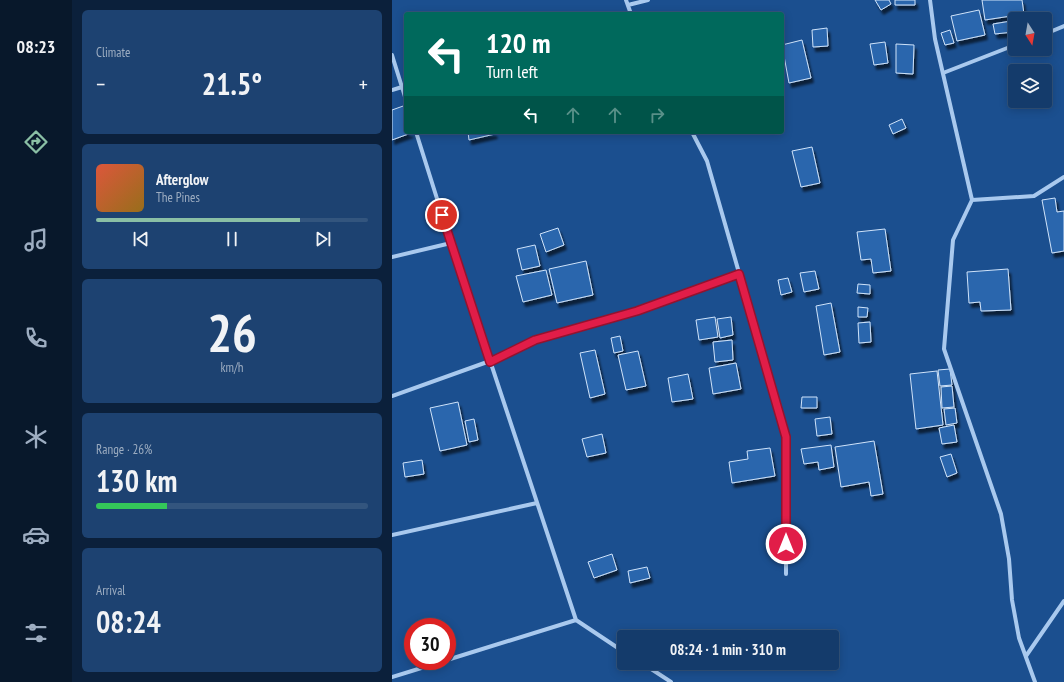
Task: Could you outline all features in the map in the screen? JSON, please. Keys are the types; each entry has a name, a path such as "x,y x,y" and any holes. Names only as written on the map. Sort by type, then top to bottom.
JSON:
{"street":[{"path":"626,0 630,12"},
{"path":"628,5 648,0"},
{"path":"930,0 936,39 972,200 953,240 944,349 1001,514 1009,558 1012,600 1019,638 1035,682"},
{"path":"1052,31 1064,26"},
{"path":"943,72 1008,48"},
{"path":"392,55 404,94"},
{"path":"392,90 402,87"},
{"path":"417,134 490,362 576,620 617,647"},
{"path":"693,134 707,162 786,437 786,574"},
{"path":"972,200 1034,196 1064,177"},
{"path":"392,257 451,243"},
{"path":"392,396 490,362 535,340 637,311 739,274"},
{"path":"392,535 537,502"},
{"path":"1026,656 1064,601"},
{"path":"456,657 576,620"},
{"path":"392,677 415,670"},
{"path":"653,670 671,682"}],"building":[{"path":"875,0 889,0 891,4 881,10"},
{"path":"895,0 915,0 915,5 895,5"},
{"path":"982,0 1022,0 1024,12 1008,12 1008,16 985,20"},
{"path":"979,10 985,35 957,41 951,16"},
{"path":"1008,22 1008,33 995,34 993,24"},
{"path":"827,28 828,46 813,47 812,30"},
{"path":"950,30 954,43 945,45 941,33"},
{"path":"802,40 811,78 789,83 784,56 784,44"},
{"path":"885,42 888,63 874,65 870,44"},
{"path":"896,44 914,45 913,74 896,73"},
{"path":"404,106 404,134 408,134 392,140 392,110"},
{"path":"902,119 906,128 893,134 889,125"},
{"path":"468,134 495,134 469,140"},
{"path":"812,147 820,183 801,187 792,151"},
{"path":"1055,198 1057,212 1064,211 1064,251 1052,253 1042,200"},
{"path":"558,228 564,245 546,252 540,234"},
{"path":"885,229 891,271 873,273 871,259 861,260 857,232"},
{"path":"535,245 540,266 522,270 517,249"},
{"path":"586,261 593,295 557,303 549,269"},
{"path":"1008,269 1011,310 981,311 980,302 969,303 967,272"},
{"path":"546,270 552,295 523,302 516,276"},
{"path":"815,271 819,289 804,292 800,273"},
{"path":"788,278 792,292 781,295 778,280"},
{"path":"858,284 870,285 870,294 857,293"},
{"path":"831,303 840,352 824,355 816,306"},
{"path":"858,307 868,308 867,317 858,317"},
{"path":"715,317 718,337 699,340 696,320"},
{"path":"731,317 733,335 720,338 717,319"},
{"path":"870,322 871,342 859,343 858,323"},
{"path":"620,336 623,351 614,353 611,338"},
{"path":"732,340 733,360 715,362 713,342"},
{"path":"595,350 605,394 590,398 580,353"},
{"path":"638,351 646,386 626,390 618,355"},
{"path":"736,363 741,389 713,394 709,368"},
{"path":"950,369 952,385 940,386 938,370"},
{"path":"937,371 943,425 916,429 910,374"},
{"path":"688,374 693,399 672,402 668,378"},
{"path":"952,386 954,407 942,408 941,387"},
{"path":"802,397 817,397 817,408 801,408"},
{"path":"458,402 467,445 440,451 430,408"},
{"path":"955,408 957,423 946,425 944,409"},
{"path":"830,417 832,434 817,436 815,419"},
{"path":"474,419 478,440 469,442 465,421"},
{"path":"954,425 957,442 942,444 939,428"},
{"path":"602,434 606,453 587,457 582,439"},
{"path":"874,441 883,494 871,496 869,482 841,487 835,447"},
{"path":"831,445 834,467 819,470 818,462 804,464 801,449"},
{"path":"770,448 775,476 732,483 729,462 748,459 747,451"},
{"path":"951,454 957,473 947,477 940,457"},
{"path":"422,460 424,474 405,477 403,463"},
{"path":"612,554 617,570 594,578 588,562"},
{"path":"647,567 650,578 630,583 628,571"}],"route":[{"path":"442,215 490,362 535,340 637,311 739,274 786,437 786,544"}]}
